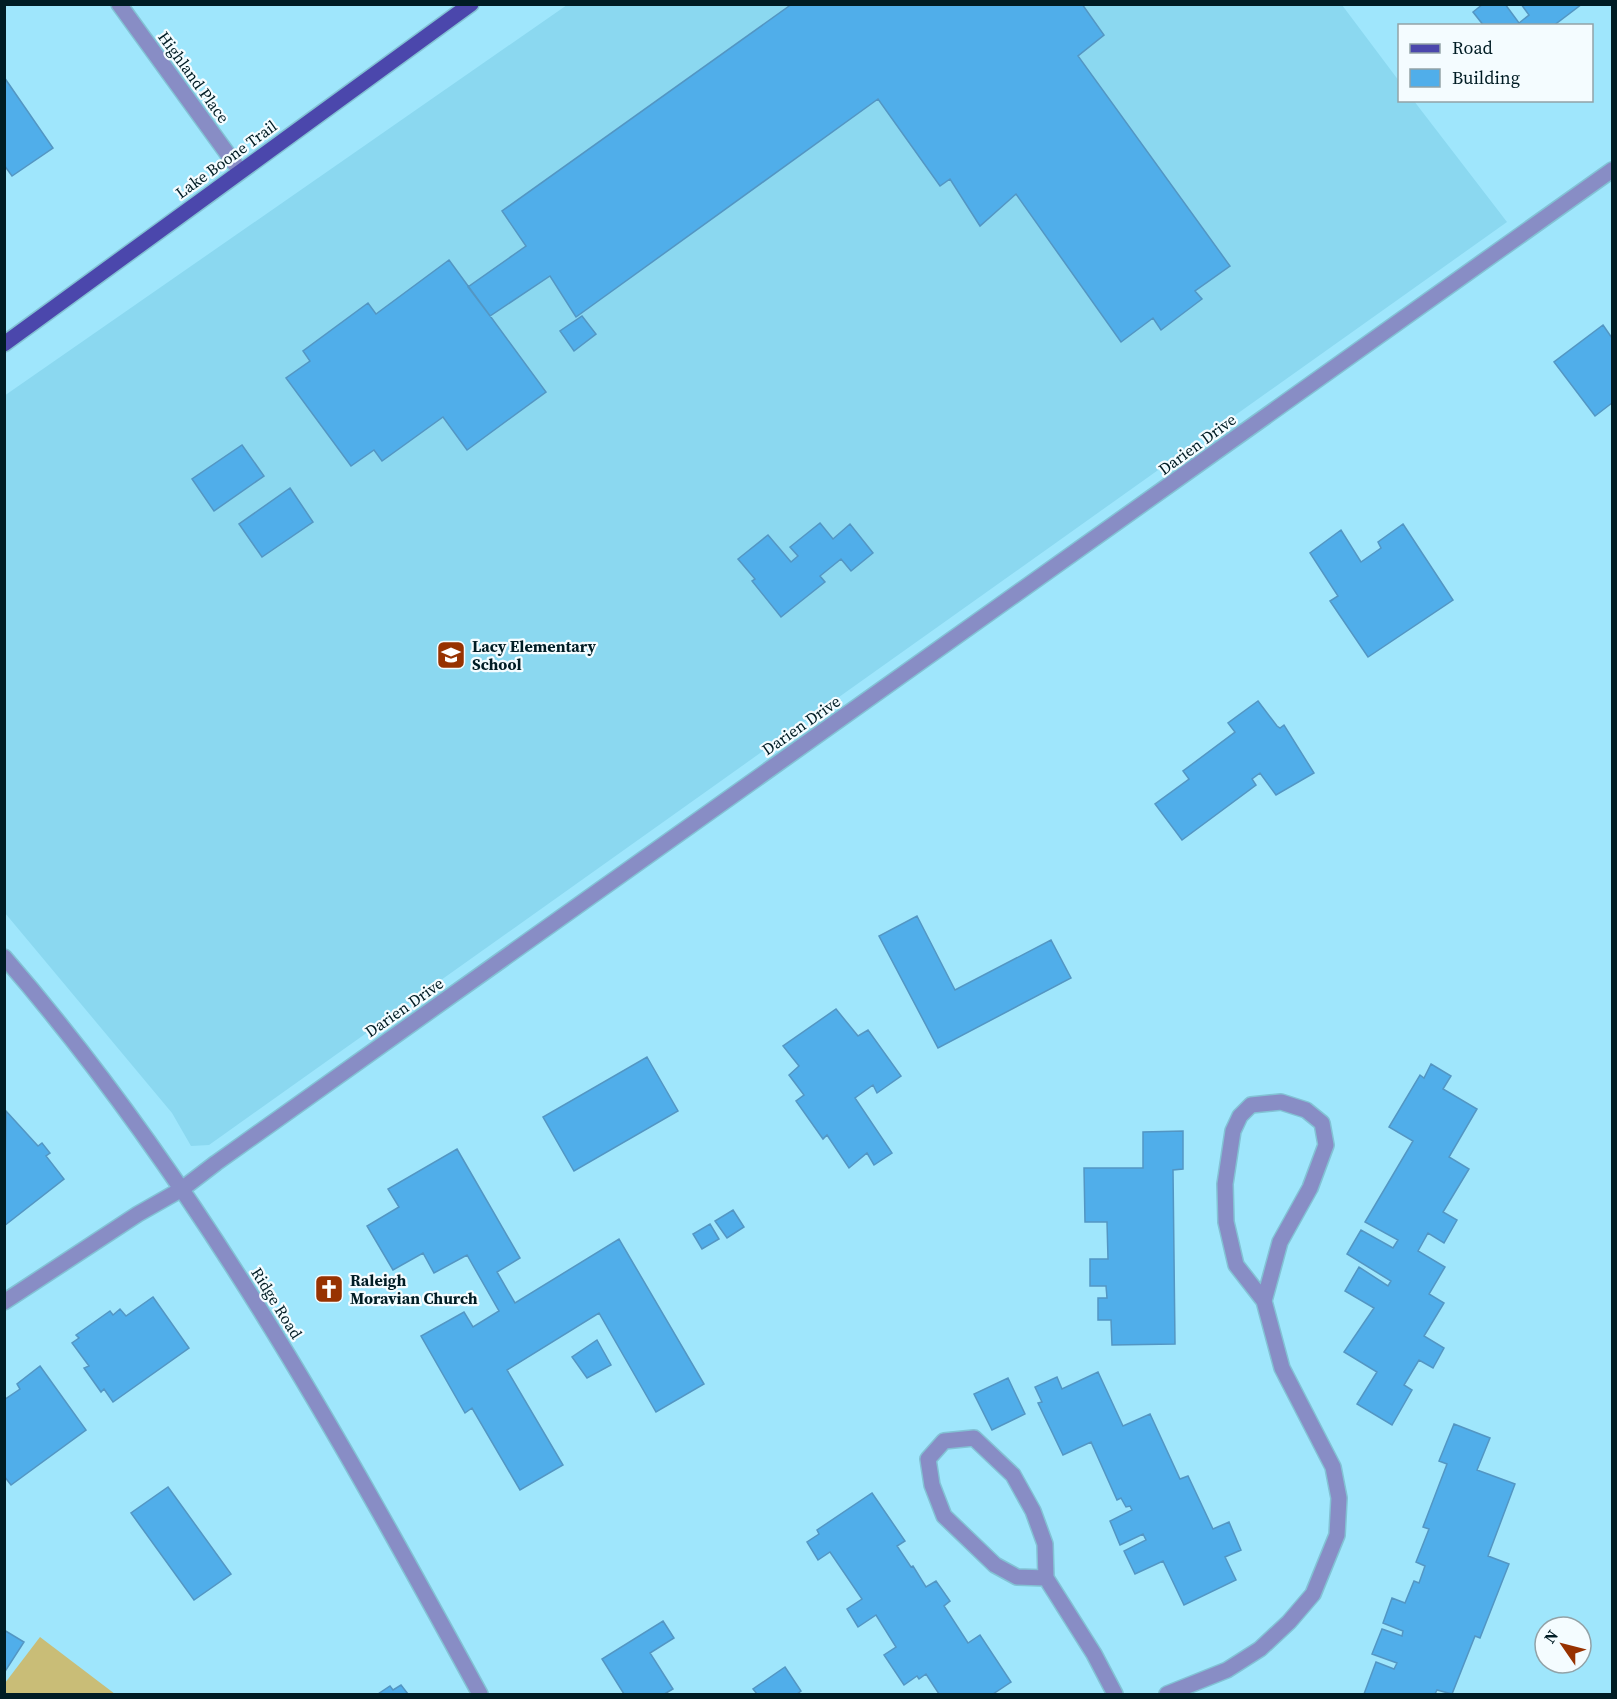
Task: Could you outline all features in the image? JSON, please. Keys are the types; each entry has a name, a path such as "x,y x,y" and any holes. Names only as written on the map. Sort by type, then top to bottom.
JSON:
{"main road":[{"name":"Lake Boone Trail","path":"4,344 471,4"}],"street":[{"name":"Highland Place","path":"119,4 240,171"},
{"name":"Darien Drive","path":"4,1302 138,1214 182,1190 225,1156 1612,170"},
{"name":"Ridge Road","path":"4,957 45,1006 182,1190 259,1306 334,1430 480,1695"},
{"path":"1167,1695 1227,1670 1260,1649 1289,1622 1313,1594 1337,1535 1339,1498 1334,1467 1308,1422 1282,1368 1264,1301 1236,1265 1226,1222 1224,1184 1233,1131 1240,1116 1251,1105 1281,1102 1306,1110 1322,1123 1326,1145 1310,1188 1280,1242 1264,1301"},
{"path":"1046,1578 1017,1577 994,1565 944,1516 932,1485 928,1459 944,1440 974,1438 1013,1475 1033,1511 1045,1544 1046,1578 1094,1654 1115,1695"}],"shaded area":[{"name":"Lacy Elementary School","path":"567,5 1342,5 1398,80 1398,102 1415,102 1507,222 209,1145 191,1146 172,1113 5,913 4,396"},
{"path":"40,1637 115,1694 5,1694 5,1683"}],"building":[{"path":"792,4 1082,4 1104,35 1078,56 1230,266 1195,291 1202,299 1161,330 1153,318 1121,342 1016,194 980,226 950,179 940,186 878,99 576,317 550,276 490,316 468,287 526,246 502,211"},
{"path":"1483,4 1505,4 1519,23 1529,15 1521,4 1582,4 1556,24 1482,24 1473,12"},
{"path":"4,77 53,148 12,176 4,165"},
{"path":"449,260 546,392 467,450 443,417 382,461 374,450 351,466 286,378 310,361 303,351 368,303 376,314"},
{"path":"582,316 596,334 574,351 560,331"},
{"path":"1603,325 1612,338 1612,403 1595,416 1554,362"},
{"path":"242,445 264,476 214,511 192,479"},
{"path":"290,488 313,522 262,557 239,524"},
{"path":"820,523 833,539 850,524 873,553 851,571 841,559 820,576 825,582 781,617 752,581 755,579 738,559 768,535 791,562 798,556 790,547"},
{"path":"1403,524 1453,600 1368,657 1330,601 1338,596 1310,553 1341,530 1361,562 1381,548 1378,542"},
{"path":"1258,701 1277,726 1280,728 1284,725 1314,773 1276,795 1260,773 1252,779 1256,785 1182,840 1155,804 1189,779 1183,771 1235,732 1228,723"},
{"path":"917,916 955,990 1051,940 1071,978 938,1048 879,936"},
{"path":"836,1009 858,1036 868,1030 901,1076 877,1093 873,1085 855,1098 892,1153 874,1165 867,1153 849,1168 827,1135 823,1139 796,1101 804,1095 789,1075 799,1066 783,1046"},
{"path":"647,1057 678,1111 574,1171 543,1117"},
{"path":"1431,1064 1451,1076 1443,1089 1477,1109 1449,1157 1469,1169 1443,1212 1457,1220 1444,1243 1428,1233 1418,1251 1445,1267 1429,1294 1444,1303 1424,1336 1444,1348 1433,1368 1419,1360 1404,1385 1412,1390 1392,1425 1357,1404 1377,1372 1344,1352 1374,1308 1345,1291 1359,1267 1388,1286 1391,1281 1347,1254 1361,1230 1393,1248 1398,1240 1365,1222 1413,1141 1389,1127 1420,1075 1424,1078"},
{"path":"6,1111 38,1146 42,1143 50,1153 46,1156 64,1179 4,1226"},
{"path":"1183,1131 1183,1169 1173,1170 1175,1344 1112,1345 1111,1320 1098,1320 1098,1298 1107,1298 1106,1286 1090,1286 1090,1259 1108,1259 1107,1222 1085,1222 1084,1168 1143,1168 1143,1132"},
{"path":"457,1149 520,1258 497,1272 515,1303 619,1239 704,1384 656,1412 599,1313 507,1370 563,1465 520,1490 472,1408 465,1413 421,1336 464,1312 473,1327 499,1311 467,1255 434,1273 423,1253 393,1270 367,1226 399,1207 388,1189"},
{"path":"733,1210 744,1227 727,1238 715,1221"},
{"path":"710,1224 719,1239 702,1249 693,1234"},
{"path":"153,1297 189,1348 113,1402 104,1389 101,1392 84,1368 89,1366 72,1343 79,1338 76,1335 110,1311 113,1315 120,1309 126,1316"},
{"path":"597,1340 611,1365 587,1378 572,1357"},
{"path":"40,1366 86,1430 11,1485 4,1476 4,1400 20,1389 17,1384"},
{"path":"1098,1372 1123,1426 1150,1414 1180,1479 1188,1476 1213,1529 1229,1522 1241,1550 1225,1557 1236,1580 1184,1605 1163,1561 1135,1574 1124,1551 1146,1540 1143,1534 1120,1545 1110,1521 1132,1510 1130,1506 1126,1507 1121,1498 1117,1500 1091,1442 1063,1455 1038,1403 1042,1402 1035,1387 1057,1377 1062,1389"},
{"path":"1008,1378 1025,1414 992,1430 974,1394"},
{"path":"1454,1424 1490,1438 1477,1470 1515,1484 1488,1556 1509,1564 1480,1638 1475,1636 1452,1694 1437,1690 1435,1694 1364,1694 1376,1662 1394,1669 1397,1663 1372,1654 1382,1629 1402,1636 1403,1631 1383,1623 1392,1598 1405,1603 1414,1581 1419,1583 1425,1566 1416,1562 1429,1529 1423,1527 1447,1464 1439,1461"},
{"path":"168,1487 231,1574 194,1600 131,1513"},
{"path":"872,1493 905,1541 897,1546 911,1567 913,1566 926,1587 936,1581 950,1601 944,1606 968,1643 980,1635 1011,1682 993,1694 939,1694 926,1674 919,1679 917,1676 904,1685 884,1655 896,1647 876,1615 858,1627 847,1609 862,1599 830,1552 818,1560 807,1542 819,1534 817,1530"},
{"path":"663,1621 674,1638 650,1653 673,1689 667,1694 624,1694 602,1659"},
{"path":"4,1630 24,1642 4,1673"},
{"path":"785,1667 801,1691 797,1694 757,1694 753,1689"},
{"path":"401,1685 408,1694 378,1694 390,1686 393,1690"}],"place":[{"name":"Lacy Elementary School","path":"451,655"},
{"name":"Raleigh Moravian Church","path":"329,1289"}]}
